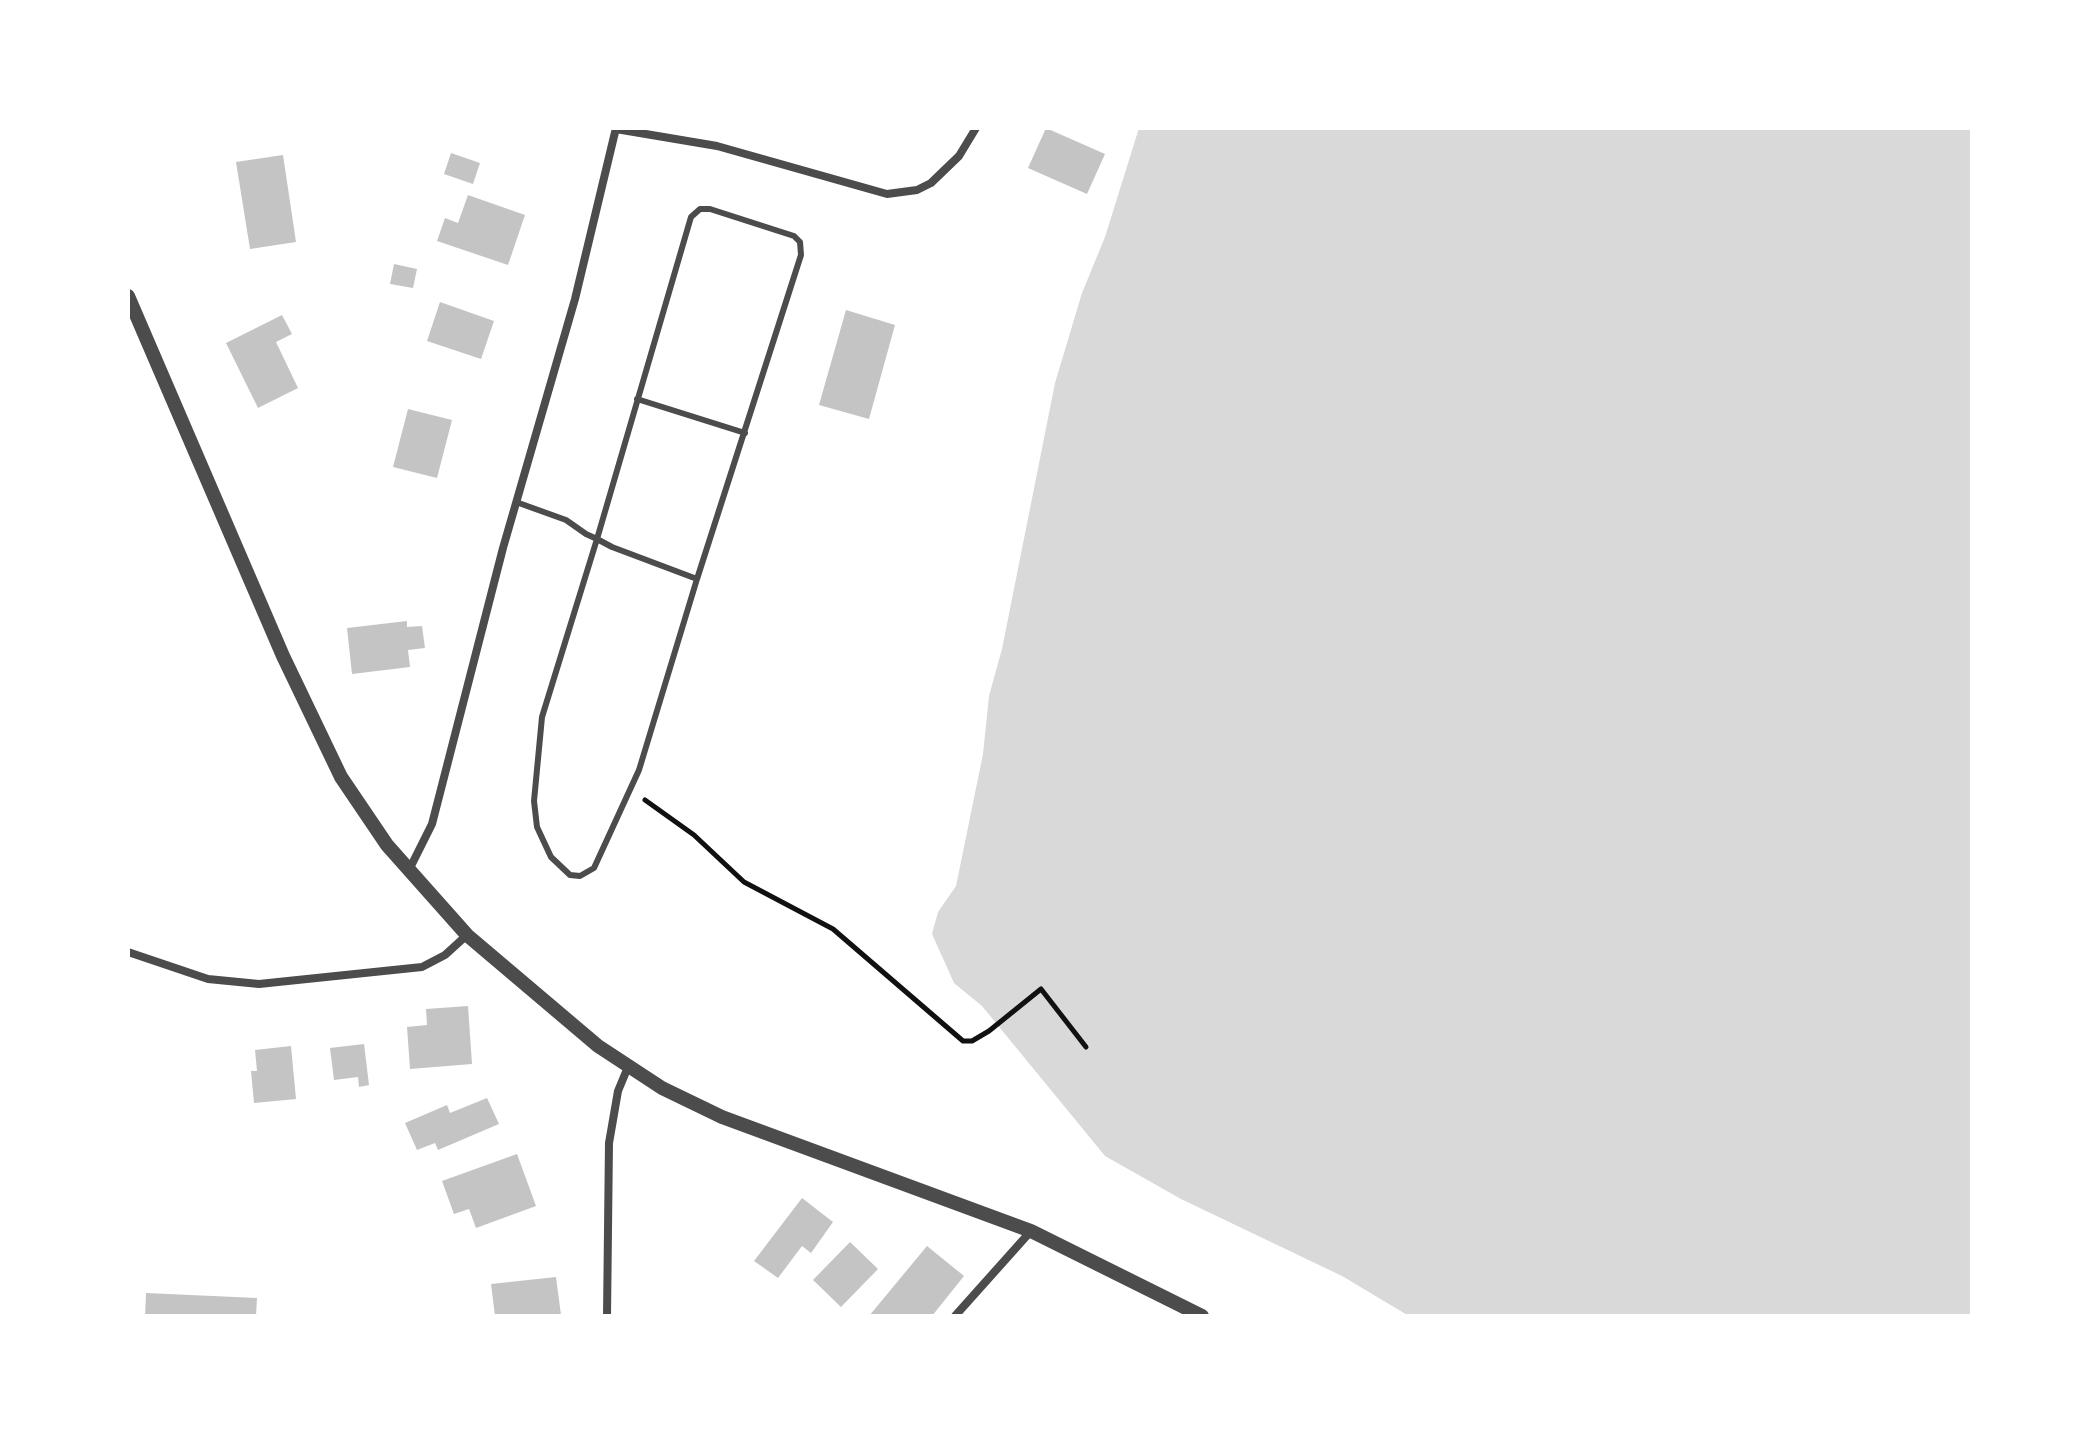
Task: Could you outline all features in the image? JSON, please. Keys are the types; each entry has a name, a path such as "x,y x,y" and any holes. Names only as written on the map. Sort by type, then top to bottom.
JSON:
{"street":[{"path":"408,871 430,828 516,502 575,299 616,128 717,146 887,194 917,190 931,183 959,156 976,128"},
{"path":"128,296 313,723 361,811 408,871 467,935 628,1067 722,1117 1031,1231 1202,1316"},
{"path":"128,952 208,979 259,984 422,967 445,955 467,935"},
{"path":"607,1316 609,1143 615,1102 628,1067"},
{"path":"955,1316 1031,1231"}],"lane":[{"path":"710,209 790,235 800,242 801,255 745,433 697,579 646,753 594,868 580,876 561,869 537,827 534,801 541,730 695,212 710,209"},
{"path":"637,399 745,433"},
{"path":"516,502 566,520 597,539 697,579"}],"path":[{"path":"629,791 671,816 735,876 833,929 963,1041 972,1041 989,1031 1041,989 1086,1047"}],"shaded area":[{"path":"1139,128 1972,128 1972,1316 1409,1316 1342,1276 1181,1199 1105,1156 982,1006 954,983 932,934 938,912 956,886 983,754 989,696 1002,649 1055,383 1082,293 1105,237"}],"building":[{"path":"1046,128 1105,154 1087,194 1028,168"},
{"path":"451,153 480,163 473,184 444,174"},
{"path":"283,155 296,242 250,249 236,162"},
{"path":"468,195 525,215 508,265 437,241 445,218 458,223"},
{"path":"394,264 417,269 413,288 390,284"},
{"path":"440,302 494,321 481,359 427,341"},
{"path":"846,310 895,325 869,419 819,405"},
{"path":"282,315 292,334 276,342 298,388 258,408 226,343"},
{"path":"408,409 452,420 437,478 393,467"},
{"path":"407,621 407,627 422,626 425,648 408,650 410,667 352,674 347,628"},
{"path":"468,1006 472,1064 410,1069 407,1027 427,1025 426,1009"},
{"path":"364,1044 369,1085 359,1087 358,1077 334,1080 330,1048"},
{"path":"291,1046 296,1099 254,1103 251,1071 257,1071 255,1050"},
{"path":"487,1098 499,1124 438,1150 435,1143 417,1150 405,1123 447,1105 450,1113"},
{"path":"517,1154 536,1206 476,1228 469,1209 454,1214 442,1181"},
{"path":"802,1198 833,1222 811,1253 802,1246 778,1278 754,1261"},
{"path":"850,1242 878,1269 841,1307 813,1280"},
{"path":"927,1246 964,1276 932,1316 869,1316"},
{"path":"556,1277 561,1315 495,1316 491,1284"},
{"path":"146,1293 257,1298 256,1316 145,1316"}]}
